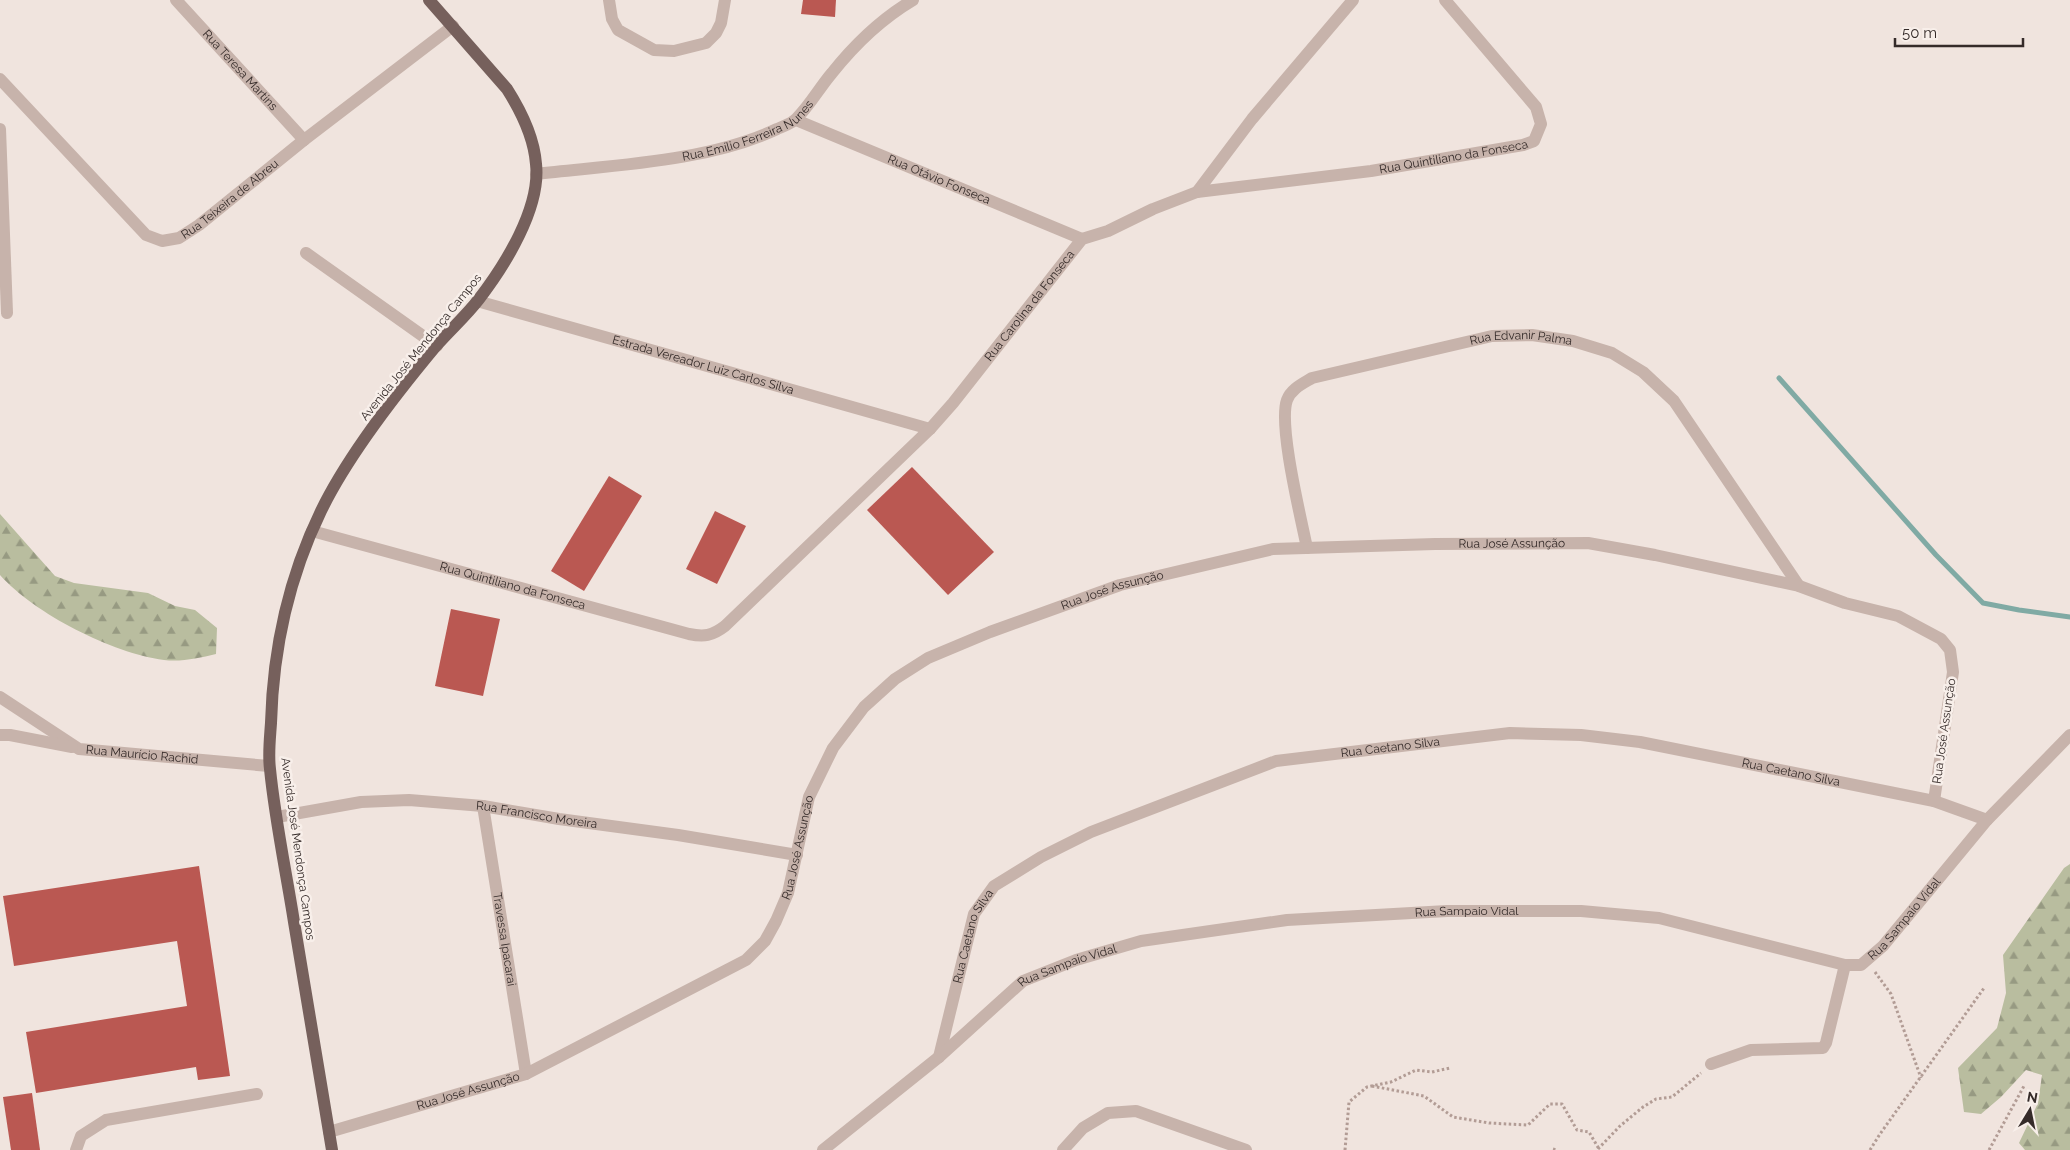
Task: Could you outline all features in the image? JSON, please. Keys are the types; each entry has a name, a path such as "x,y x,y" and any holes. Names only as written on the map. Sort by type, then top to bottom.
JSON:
{"main road":[{"name":"Avenida José Mendonça Campos","path":"332,1150 270,766 272,680 278,641 288,598 312,531 340,476 372,429 437,346 477,301 500,269 522,229 532,199 536,174 536,163 528,130 518,106 508,89 429,0"}],"street":[{"name":"Rua Teresa Martins","path":"176,0 304,140"},
{"path":"610,0 612,19 618,30 654,50 674,51 706,42 716,33 721,23 725,0"},
{"name":"Rua Emílio Ferreira Nunes","path":"536,174 690,154 729,146 764,135 796,120 832,72 864,37 892,12 913,0"},
{"path":"1197,192 1252,119 1353,0"},
{"name":"Rua Quintiliano da Fonseca","path":"1197,192 1370,172 1523,145 1534,141 1541,124 1536,107 1446,0"},
{"name":"Rua Teixeira de Abreu","path":"0,78 146,235 162,241 179,238 199,225 304,140 453,26"},
{"name":"Rua Otávio Fonseca","path":"796,120 1082,239"},
{"path":"0,129 7,313"},
{"name":"Rua Carolina da Fonseca","path":"714,634 732,620 930,429 953,403 1082,239 1108,230 1153,209 1197,192"},
{"path":"306,253 437,346"},
{"name":"Estrada Vereador Luiz Carlos Silva","path":"477,301 930,429"},
{"name":"Rua Edvanir Palma","path":"1306,548 1286,435 1285,414 1287,400 1294,390 1312,378 1492,336 1532,335 1573,341 1612,353 1643,372 1674,402 1799,586"},
{"name":"Rua Quintiliano da Fonseca","path":"312,531 689,634 702,637 714,634"},
{"name":"Rua José Assunção","path":"329,1132 526,1074 746,960 765,941 788,893 809,797 833,748 864,707 895,679 928,658 990,632 1120,585 1273,549 1588,543 1655,555 1799,586 1845,603 1898,616 1942,639 1950,650 1953,672 1934,801"},
{"name":"Rua Maurício Rachid","path":"0,697 79,749 270,766"},
{"name":"Rua Caetano Silva","path":"939,1057 974,914 994,886 1041,857 1091,832 1276,761 1510,733 1581,735 1640,742 1934,801 1987,820"},
{"path":"0,735 10,735 79,749"},
{"name":"Rua Sampaio Vidal","path":"823,1150 939,1057 1023,981 1076,960 1141,941 1287,920 1447,911 1581,911 1659,918 1845,965 1861,965 1868,961 1883,946 1987,820 2070,735"},
{"name":"Rua Francisco Moreira","path":"277,817 361,802 409,800 483,806 797,855"},
{"name":"Travessa Ipacarai","path":"483,806 526,1074"},
{"path":"1711,1064 1751,1050 1819,1049 1825,1046 1845,965"},
{"path":"76,1150 81,1136 106,1120 257,1094"},
{"path":"1063,1150 1083,1128 1108,1114 1136,1111 1246,1150"}],"path":[{"path":"1868,961 1890,994 1921,1078"},
{"path":"1870,1150 1984,988"},
{"path":"1372,1086 1424,1096 1453,1117 1489,1123 1528,1125 1550,1104 1562,1104 1577,1130 1589,1132 1598,1149 1620,1126 1643,1107 1656,1099 1672,1097 1711,1064"},
{"path":"1346,1150 1349,1102 1367,1087 1391,1082 1416,1070 1432,1072 1450,1068"},
{"path":"1989,1150 2024,1086"}],"green space":[{"path":"0,514 55,576 74,583 148,593 175,606 195,610 217,628 216,654 177,660 164,660 143,656 76,630 33,604 0,575"},
{"path":"2070,864 2070,1150 2025,1150 2019,1143 2038,1103 2042,1075 2026,1070 2001,1097 1981,1114 1964,1112 1958,1068 1997,1028 2006,993 2003,955 2064,868"}],"building":[{"path":"803,0 836,0 835,17 801,14"},
{"path":"912,467 994,552 948,595 867,510"},
{"path":"609,476 642,496 584,591 551,571"},
{"path":"715,511 746,526 717,584 686,569"},
{"path":"451,609 500,619 483,696 435,686"},
{"path":"199,866 230,1076 198,1080 196,1067 36,1093 26,1032 187,1006 177,941 14,966 3,896"},
{"path":"32,1093 40,1150 11,1150 3,1097"}],"waterway":[{"path":"1779,378 1936,555 1983,603 2070,617"}]}
